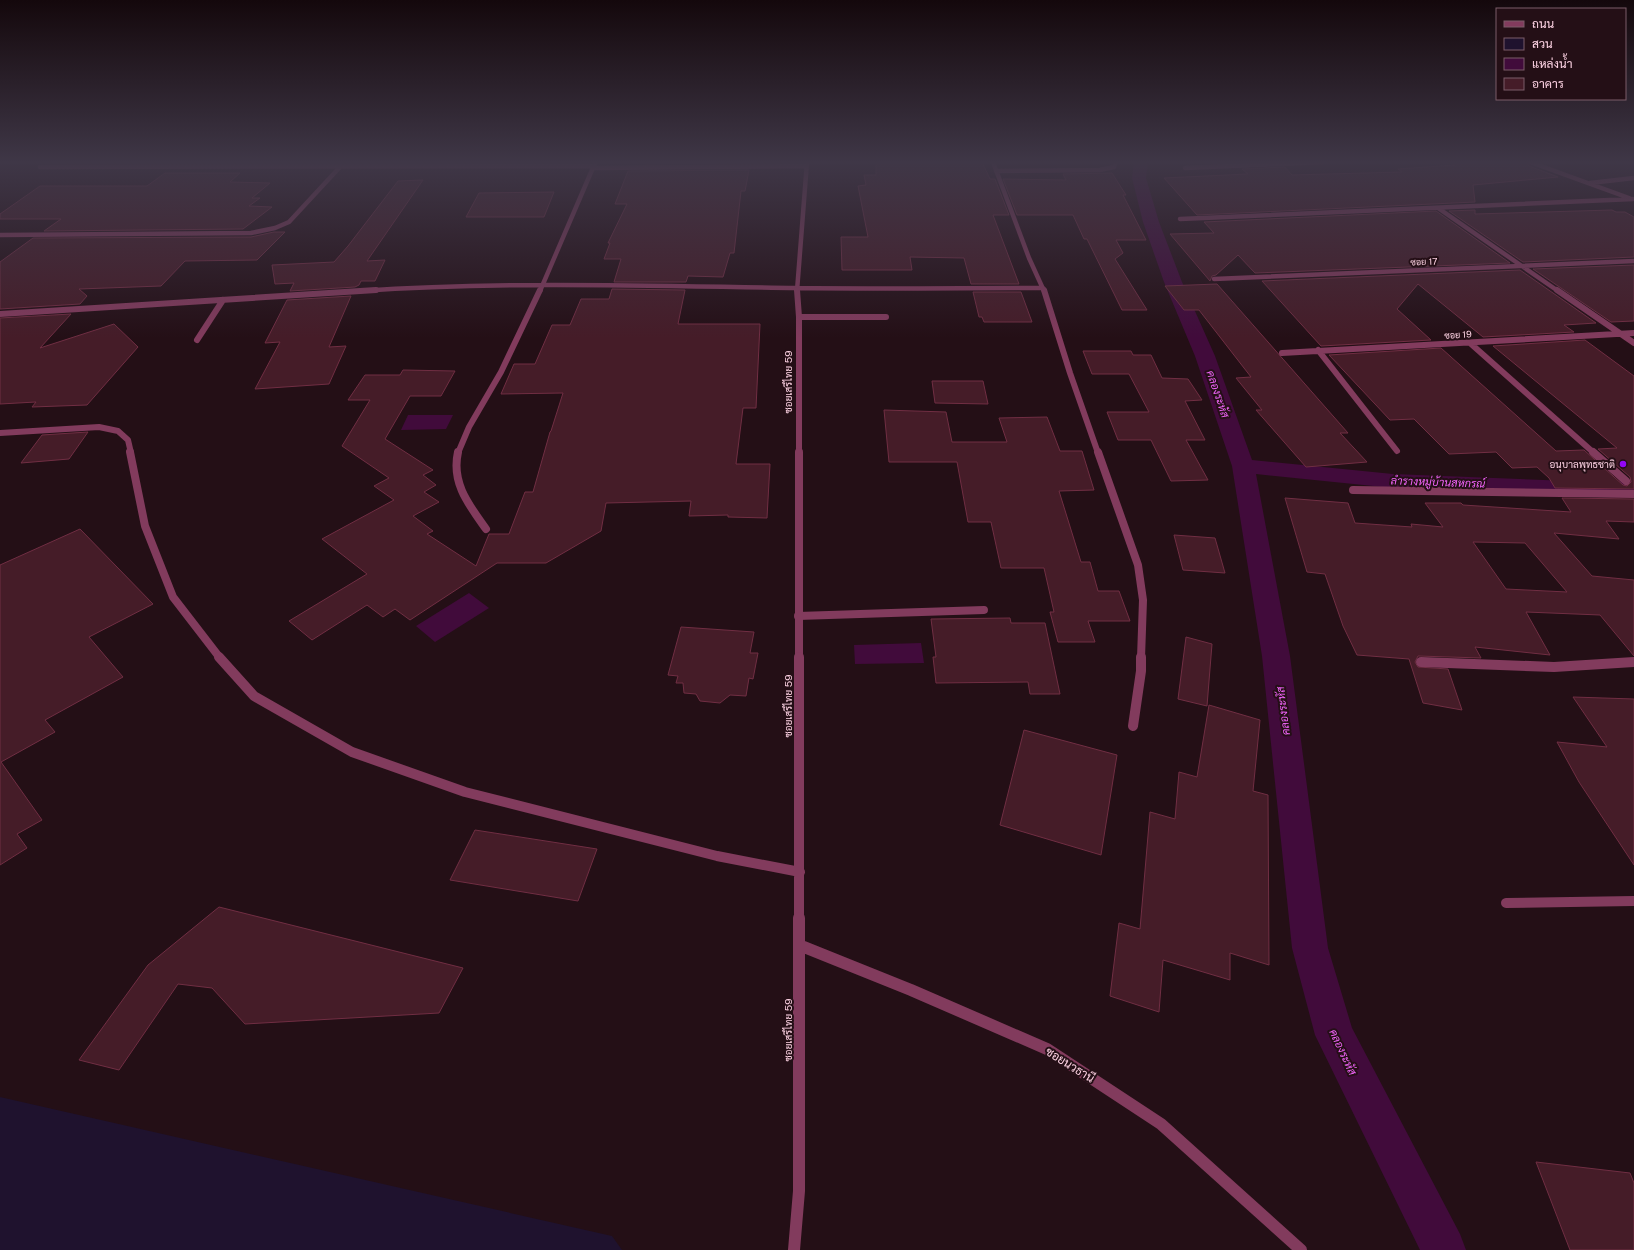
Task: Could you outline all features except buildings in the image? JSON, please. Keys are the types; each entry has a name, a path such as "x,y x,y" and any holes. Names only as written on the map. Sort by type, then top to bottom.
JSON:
{"street":[{"path":"0,235 251,233 275,228 291,220"},
{"path":"486,529 465,498 458,478 455,462 464,438 500,375 544,284 571,220"},
{"name":"ซอยเสรีไทย 59","path":"794,1250 799,1191 800,872 798,616 799,317 797,288 802,220"},
{"path":"1015,220 1029,258 1043,288 1070,373 1138,565 1143,600 1141,671 1133,726"},
{"path":"1456,220 1634,343"},
{"name":"ซอย 17","path":"1214,279 1634,261"},
{"path":"0,314 418,287 544,284 797,288 1043,288"},
{"path":"198,340 223,300"},
{"path":"799,317 886,318"},
{"name":"ซอย 19","path":"1282,353 1634,333"},
{"path":"1470,343 1626,481"},
{"path":"1318,350 1398,451"},
{"path":"0,433 99,427 118,431 128,440 145,526 173,597 215,653 254,696 352,752 465,792 717,856 800,872"},
{"path":"1353,490 1634,494"},
{"path":"798,616 984,610"},
{"path":"1421,662 1554,666 1634,662"},
{"path":"1506,903 1634,901"},
{"name":"ซอยนวธานี","path":"799,945 911,990 1047,1049 1161,1124 1301,1250"}],"green space":[{"path":"0,1097 612,1236 622,1250 0,1250"}],"water":[{"path":"408,415 453,415 446,429 401,430"},
{"path":"469,593 489,608 435,642 416,626"},
{"path":"921,643 924,663 855,664 854,645"}],"waterway":[{"name":"คลองระหัส","path":"1151,220 1173,282 1205,356 1243,466"},
{"name":"ลำรางหมู่บ้านสหกรณ์","path":"1243,466 1393,481 1596,489 1634,488"},
{"name":"คลองระหัส","path":"1243,466 1276,656 1310,948 1334,1035 1444,1250"}],"place":[{"name":"อนุบาลพุทธชาติ","path":"1623,464"}]}
